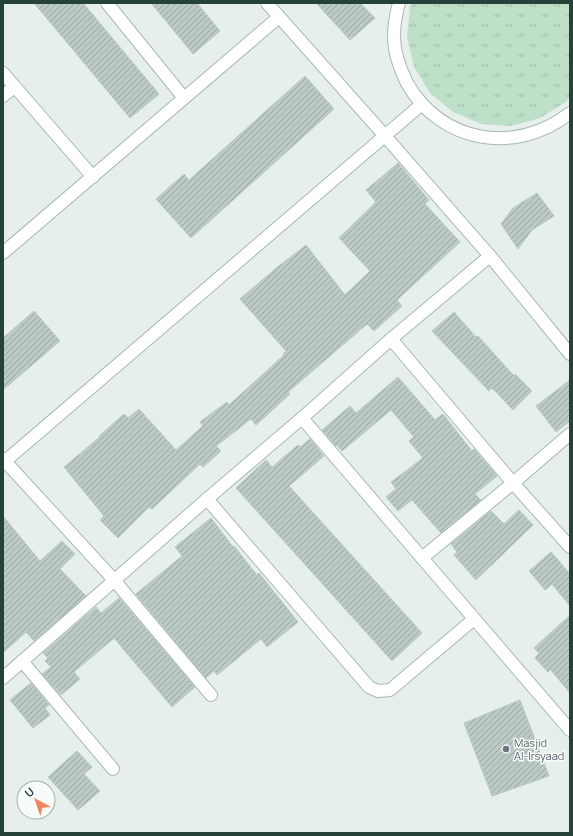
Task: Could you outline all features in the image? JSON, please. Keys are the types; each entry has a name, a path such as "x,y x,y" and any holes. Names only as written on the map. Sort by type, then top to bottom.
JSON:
{"street":[{"path":"107,3 184,98"},
{"path":"268,3 490,256 570,354"},
{"path":"398,3 394,38 402,73 411,90 422,104 448,125 480,137 514,138 531,134 546,128 570,114"},
{"path":"3,253 279,17"},
{"path":"3,73 93,177"},
{"path":"3,96 14,87"},
{"path":"211,695 114,580 4,461 422,104"},
{"path":"3,678 207,498 302,418 391,339 490,256"},
{"path":"391,339 513,483 570,547"},
{"path":"302,418 570,730"},
{"path":"422,558 570,434"},
{"path":"207,498 369,687 378,691 390,690 474,618"},
{"path":"22,661 113,769"}],"green space":[{"path":"412,3 570,3 570,97 566,102 540,118 511,126 481,124 453,112 430,93 414,67 407,37 410,7"}],"building":[{"path":"34,3 83,3 159,94 130,118"},
{"path":"151,3 197,3 220,31 193,54"},
{"path":"316,3 360,3 375,18 350,40"},
{"path":"305,76 334,109 191,238 156,199 184,174 189,180"},
{"path":"398,163 429,200 425,204 460,242 397,300 402,306 374,331 367,324 288,392 290,394 256,425 251,419 216,446 221,451 203,467 200,464 152,509 149,507 118,538 100,520 104,516 64,467 100,437 99,436 124,414 128,418 139,409 176,450 203,426 200,422 227,402 229,405 284,355 283,354 286,351 240,299 306,245 345,295 370,271 339,238 376,202 366,190"},
{"path":"537,193 554,216 532,230 518,249 501,224 513,208"},
{"path":"34,311 60,341 3,390 3,338"},
{"path":"454,312 514,376 515,374 532,391 513,410 492,388 489,391 432,331"},
{"path":"398,377 435,420 443,414 472,451 474,449 497,476 475,494 481,500 441,533 412,500 398,511 386,497 396,489 391,482 423,458 409,441 414,437 391,410 342,451 322,430 350,406 356,413"},
{"path":"570,380 570,421 556,432 536,406"},
{"path":"310,439 324,456 289,486 422,633 392,661 236,488 266,460 272,467 298,445 300,447"},
{"path":"519,510 533,525 476,580 454,555 457,552 451,544 491,511 504,524"},
{"path":"3,516 40,561 62,541 75,554 60,569 86,596 34,641 26,632 3,653"},
{"path":"211,518 233,547 234,546 257,575 259,573 298,622 267,647 261,639 217,675 214,671 206,678 136,594 182,556 175,547"},
{"path":"551,552 570,574 570,606 552,584 545,590 529,571"},
{"path":"119,598 195,687 172,707 114,638 74,672 80,679 61,695 42,674 51,667 45,661 48,658 43,653 96,607 101,613"},
{"path":"570,615 570,693 550,669 548,672 535,658 539,653 534,648"},
{"path":"31,683 49,705 45,708 50,715 33,728 10,700"},
{"name":"Masjid Al-Irsyaad","path":"520,700 549,776 492,796 464,723"},
{"path":"77,751 92,767 84,774 100,791 78,810 56,786 56,780 51,780 48,777"}],"place":[{"name":"Masjid Al-Irsyaad","path":"506,749"}]}
